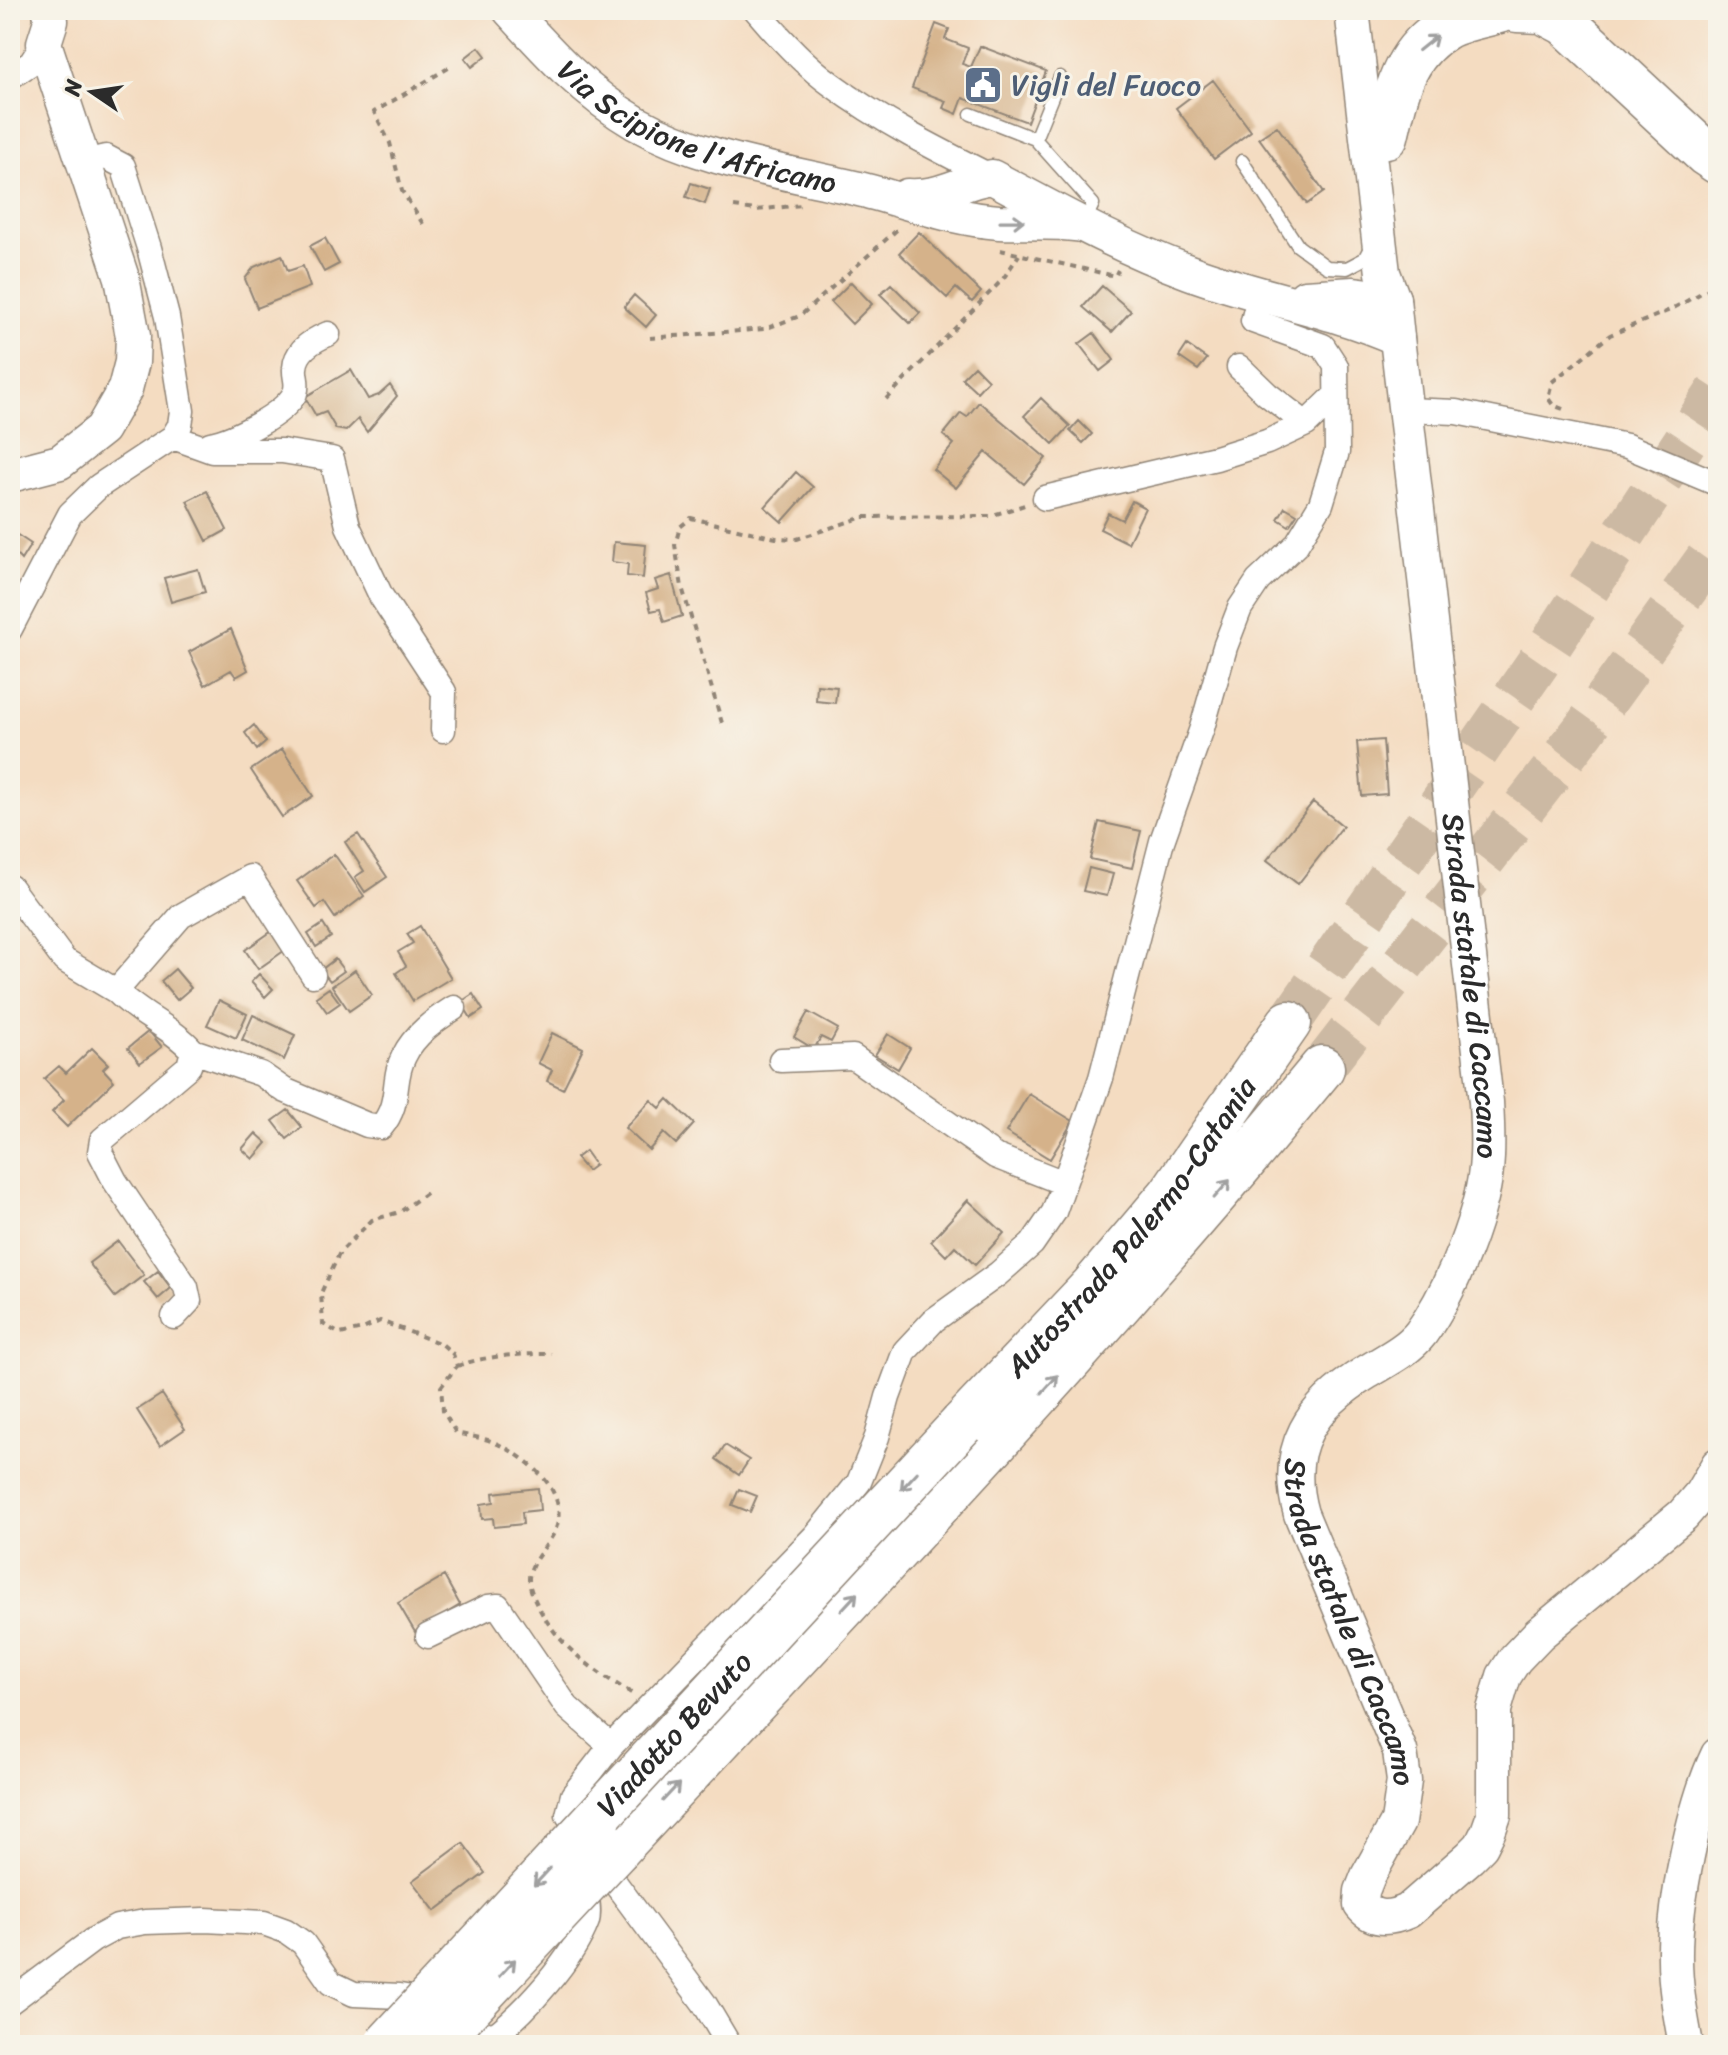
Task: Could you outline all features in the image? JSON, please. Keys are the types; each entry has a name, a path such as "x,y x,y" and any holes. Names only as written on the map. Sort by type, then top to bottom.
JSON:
{"highway":[{"path":"1386,136 1398,84 1414,54 1449,26 1502,10"},
{"path":"1517,10 1542,11 1565,23 1718,162"},
{"path":"1583,10 1651,101"},
{"name":"Autostrada Palermo-Catania","path":"980,1433 1092,1287 1170,1195 1289,1023"},
{"name":"Autostrada Palermo-Catania","path":"980,1433 1197,1218 1322,1068"},
{"name":"Viadotto Bevuto","path":"386,2045 980,1433"},
{"name":"Viadotto Bevuto","path":"434,2045 980,1433"}],"main road":[{"path":"10,475 39,470 60,462 102,429 125,389 132,362 133,336 122,278 44,43 51,21 50,10"},
{"name":"Via Scipione l'Africano","path":"510,10 560,65 634,122 668,139 732,160 863,190"},
{"name":"Strada statale di Caccamo","path":"1352,10 1378,233 1406,410 1486,1102 1487,1159 1479,1205 1466,1245 1435,1312 1418,1336 1399,1353 1356,1379 1320,1408 1308,1425 1295,1466 1294,1490 1301,1514 1400,1751 1403,1801 1398,1822 1362,1891 1361,1905 1369,1914 1381,1918 1408,1911 1481,1846 1494,1815 1494,1710 1504,1676 1515,1659 1539,1634 1683,1515 1701,1494 1718,1465"},
{"name":"Strada statale di Caccamo","path":"1372,10 1398,270 1388,286"},
{"path":"863,190 897,209 978,179 992,177 1083,225 1189,272 1270,296 1356,307 1397,338"},
{"path":"941,212 973,204 986,197 992,177"},
{"path":"863,190 941,212 998,222 1052,221 1083,225"},
{"path":"1356,307 1388,286"},
{"path":"1686,2045 1677,1994 1676,1928 1699,1810 1718,1755"}],"street":[{"path":"756,10 829,83 923,142 992,177"},
{"path":"10,77 31,63 44,43"},
{"path":"897,209 924,190 934,176 934,158 923,142"},
{"path":"10,629 70,514 99,486 173,437 180,425 182,411 167,317 123,166 106,157 84,162"},
{"path":"729,2045 704,2003 581,1837 568,1815 573,1795 611,1746 816,1535 859,1482 905,1351 934,1320 998,1274 1032,1244 1054,1212 1101,1078 1162,841 1202,728 1225,647 1240,608 1258,581 1296,545 1321,504 1337,452 1336,366 1323,346 1253,321 1270,296"},
{"path":"200,445 219,442 260,424 293,397 298,386 295,366 309,342 328,334"},
{"path":"1239,367 1267,394 1306,424"},
{"path":"1045,498 1216,458 1267,442 1306,424 1335,396"},
{"path":"1406,410 1456,412 1627,446 1718,484"},
{"path":"173,437 212,451 282,451 332,459 348,526 381,596 444,692 443,730"},
{"path":"116,991 181,916 250,877 313,975"},
{"path":"10,887 64,960 116,991 129,1005 184,1041 193,1051 261,1074 297,1096 367,1125 381,1127 392,1114 403,1056 433,1021 454,1008"},
{"path":"174,1317 189,1301 186,1287 115,1181 100,1152 102,1140 189,1066 193,1051"},
{"path":"781,1060 853,1057 995,1156 1064,1183"},
{"path":"428,1636 488,1607 498,1606 567,1707 611,1746"},
{"path":"10,2002 93,1940 117,1927 145,1922 205,1920 264,1923 286,1931 303,1943 331,1983 354,1994 400,1996 435,2002 455,2010 474,2030 494,2036 513,2022 560,1967 588,1918 581,1837"}],"lane":[{"path":"1035,139 1060,77"},
{"path":"971,114 1035,139 1093,204 1083,225"},
{"path":"1242,161 1298,246 1327,267 1347,268 1364,259 1378,233"}],"path":[{"path":"423,224 402,191 390,143 374,112 450,67"},
{"path":"734,207 756,210 805,204"},
{"path":"650,338 764,329 800,316 901,226 897,209"},
{"path":"992,248 1115,276 1130,247"},
{"path":"886,399 1003,279 1019,255"},
{"path":"1566,410 1553,405 1548,398 1552,382 1561,372 1610,335 1670,310 1718,284"},
{"path":"722,723 682,587 675,545 680,527 691,518 776,538 797,539 863,517 990,516 1045,498"},
{"path":"426,1193 400,1212 372,1220 340,1252 321,1293 323,1324 340,1334 380,1321 442,1344 453,1354 457,1366"},
{"path":"552,1354 477,1359 457,1366 441,1387 443,1411 456,1433 495,1443 533,1466 558,1501 560,1515 529,1579 534,1599 562,1644 591,1669 653,1703"}],"building":[{"path":"936,24 949,29 945,39 968,48 962,64 971,67 980,46 1046,71 1027,122 963,98 957,114 943,108 946,101 912,88"},
{"path":"479,47 486,56 472,67 465,58"},
{"path":"1213,80 1251,131 1214,159 1176,108"},
{"path":"1277,126 1324,192 1307,204 1259,138"},
{"path":"691,183 710,189 705,204 686,197"},
{"path":"919,232 981,292 972,302 956,288 947,298 899,253"},
{"path":"325,238 339,264 324,272 310,246"},
{"path":"282,255 288,271 303,266 310,287 257,308 245,279 254,267"},
{"path":"851,282 872,304 852,324 831,302"},
{"path":"891,284 920,313 910,323 880,294"},
{"path":"1102,286 1131,311 1112,332 1083,307"},
{"path":"634,295 656,315 646,327 624,307"},
{"path":"1094,333 1114,360 1100,371 1079,344"},
{"path":"1187,345 1207,359 1198,370 1179,357"},
{"path":"974,366 988,380 977,392 962,378"},
{"path":"351,370 368,399 379,395 390,385 397,396 367,432 358,419 346,431 336,429 326,412 316,416 305,397"},
{"path":"1041,398 1070,426 1053,444 1024,416"},
{"path":"979,402 1046,458 1024,484 986,452 956,488 933,469 954,444 943,435 961,413 967,417"},
{"path":"1079,421 1092,434 1083,443 1070,431"},
{"path":"796,472 813,487 782,522 765,507"},
{"path":"207,491 227,530 207,541 187,501"},
{"path":"1132,501 1145,508 1128,543 1100,529 1108,513 1122,520"},
{"path":"1285,507 1297,514 1289,526 1278,519"},
{"path":"16,534 31,544 21,560 10,548"},
{"path":"614,542 646,545 643,578 627,576 628,564 612,562"},
{"path":"198,569 205,592 171,602 164,578"},
{"path":"671,575 682,616 664,622 660,609 651,611 646,593 658,589 655,580"},
{"path":"231,629 248,670 236,677 231,670 205,685 189,652"},
{"path":"817,685 837,687 835,703 816,701"},
{"path":"254,725 266,742 257,750 245,733"},
{"path":"1383,740 1387,794 1362,796 1357,742"},
{"path":"282,749 313,796 282,817 251,770"},
{"path":"1313,802 1343,826 1298,884 1267,860"},
{"path":"1099,822 1141,831 1132,868 1090,859"},
{"path":"358,834 387,877 365,892 355,877 364,871 345,842"},
{"path":"334,854 364,896 335,918 324,902 316,908 297,881"},
{"path":"1089,868 1113,874 1107,896 1083,891"},
{"path":"323,924 331,937 316,947 308,934"},
{"path":"420,926 451,978 413,1001 396,973 406,966 398,952 413,943 407,934"},
{"path":"275,929 288,948 258,969 245,950"},
{"path":"335,959 344,971 330,981 321,970"},
{"path":"175,969 191,988 177,1000 161,981"},
{"path":"355,970 372,995 349,1011 332,986"},
{"path":"259,974 273,989 265,997 251,982"},
{"path":"329,988 340,1003 327,1012 316,997"},
{"path":"473,994 483,1010 471,1018 461,1002"},
{"path":"219,1000 247,1014 236,1038 207,1025"},
{"path":"808,1012 838,1029 831,1042 821,1037 814,1049 794,1037"},
{"path":"253,1015 295,1035 284,1060 242,1040"},
{"path":"149,1031 162,1047 140,1063 128,1048"},
{"path":"552,1033 583,1048 563,1089 547,1081 552,1070 538,1063"},
{"path":"888,1034 910,1048 898,1069 875,1055"},
{"path":"92,1048 108,1064 103,1069 114,1081 67,1127 52,1112 64,1100 44,1079 59,1066 66,1073"},
{"path":"1029,1094 1073,1121 1050,1159 1006,1132"},
{"path":"668,1099 694,1124 676,1144 664,1133 649,1150 625,1128 651,1100 660,1108"},
{"path":"288,1110 302,1127 287,1139 273,1121"},
{"path":"256,1133 267,1143 253,1159 242,1149"},
{"path":"585,1151 595,1165 587,1171 576,1158"},
{"path":"968,1200 1004,1233 975,1265 955,1246 946,1256 931,1241"},
{"path":"118,1241 144,1275 115,1297 89,1263"},
{"path":"158,1271 171,1288 158,1299 144,1282"},
{"path":"162,1394 185,1429 160,1446 137,1410"},
{"path":"725,1445 749,1460 739,1475 716,1459"},
{"path":"538,1488 540,1510 522,1512 523,1524 494,1527 493,1518 482,1519 481,1504 494,1502 493,1493"},
{"path":"739,1489 757,1496 750,1512 732,1505"},
{"path":"444,1576 460,1605 415,1632 398,1603"},
{"path":"463,1843 485,1873 435,1911 412,1881"}],"tunnel":[{"path":"1289,1023 1551,644 1718,391"},
{"path":"1322,1068 1584,730 1718,544"}],"place":[{"name":"Vigli del Fuoco","path":"983,85"}]}
